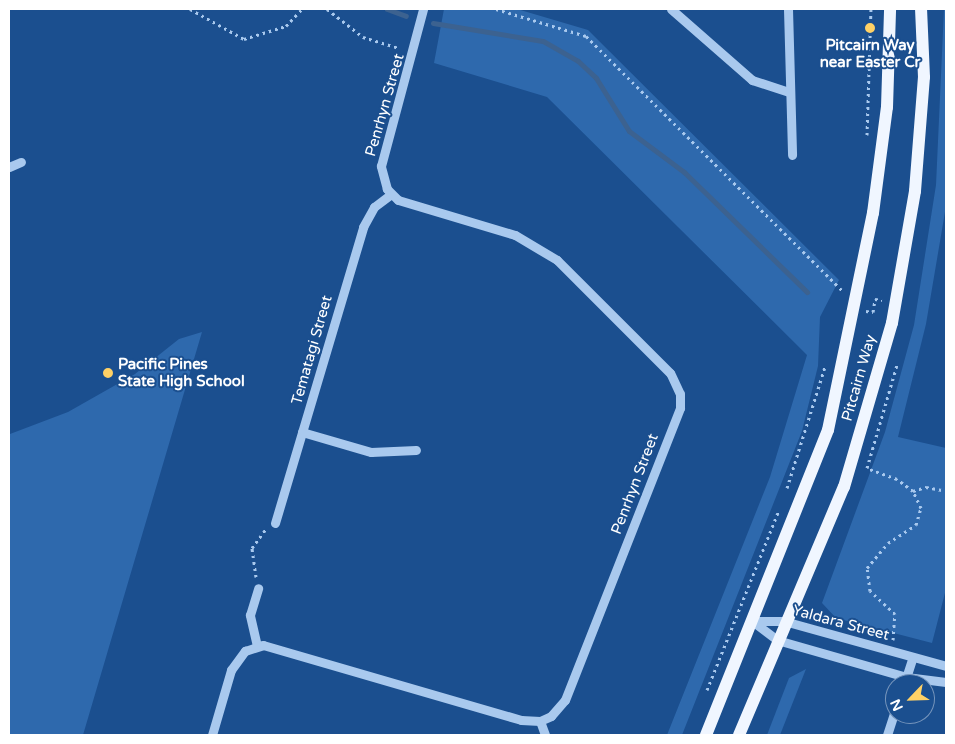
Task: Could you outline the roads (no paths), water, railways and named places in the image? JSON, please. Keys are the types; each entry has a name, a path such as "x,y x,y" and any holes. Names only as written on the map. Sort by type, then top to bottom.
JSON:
{"main road":[{"name":"Pitcairn Way","path":"706,735 828,430 853,308 886,108 890,9"},
{"name":"Pitcairn Way","path":"739,735 784,621 844,487 895,302 916,181 924,77 921,9"}],"street":[{"name":"Penrhyn Street","path":"423,9 381,166 391,194 537,245 670,373 680,394 680,408 565,700 540,721"},
{"path":"671,9 752,80 788,92"},
{"path":"788,9 788,92 792,155"},
{"path":"9,167 21,162"},
{"name":"Tematagi Street","path":"275,523 363,227 374,207 391,194"},
{"path":"302,432 371,452 416,450"},
{"path":"258,588 250,615 258,646"},
{"path":"752,621 777,640 885,675"},
{"name":"Yaldara Street","path":"752,621 784,621 946,666"},
{"path":"212,735 231,670 245,651 258,646 272,646 521,720 540,721 544,735"},
{"path":"907,674 913,657"}],"waterway":[{"path":"387,9 406,16"},
{"path":"433,23 543,41 578,61 596,78 629,131 684,172 807,292"}],"place":[{"name":"Pitcairn Way near Easter Cr","path":"870,28"},
{"name":"Pacific Pines State High School","path":"108,373"}]}
